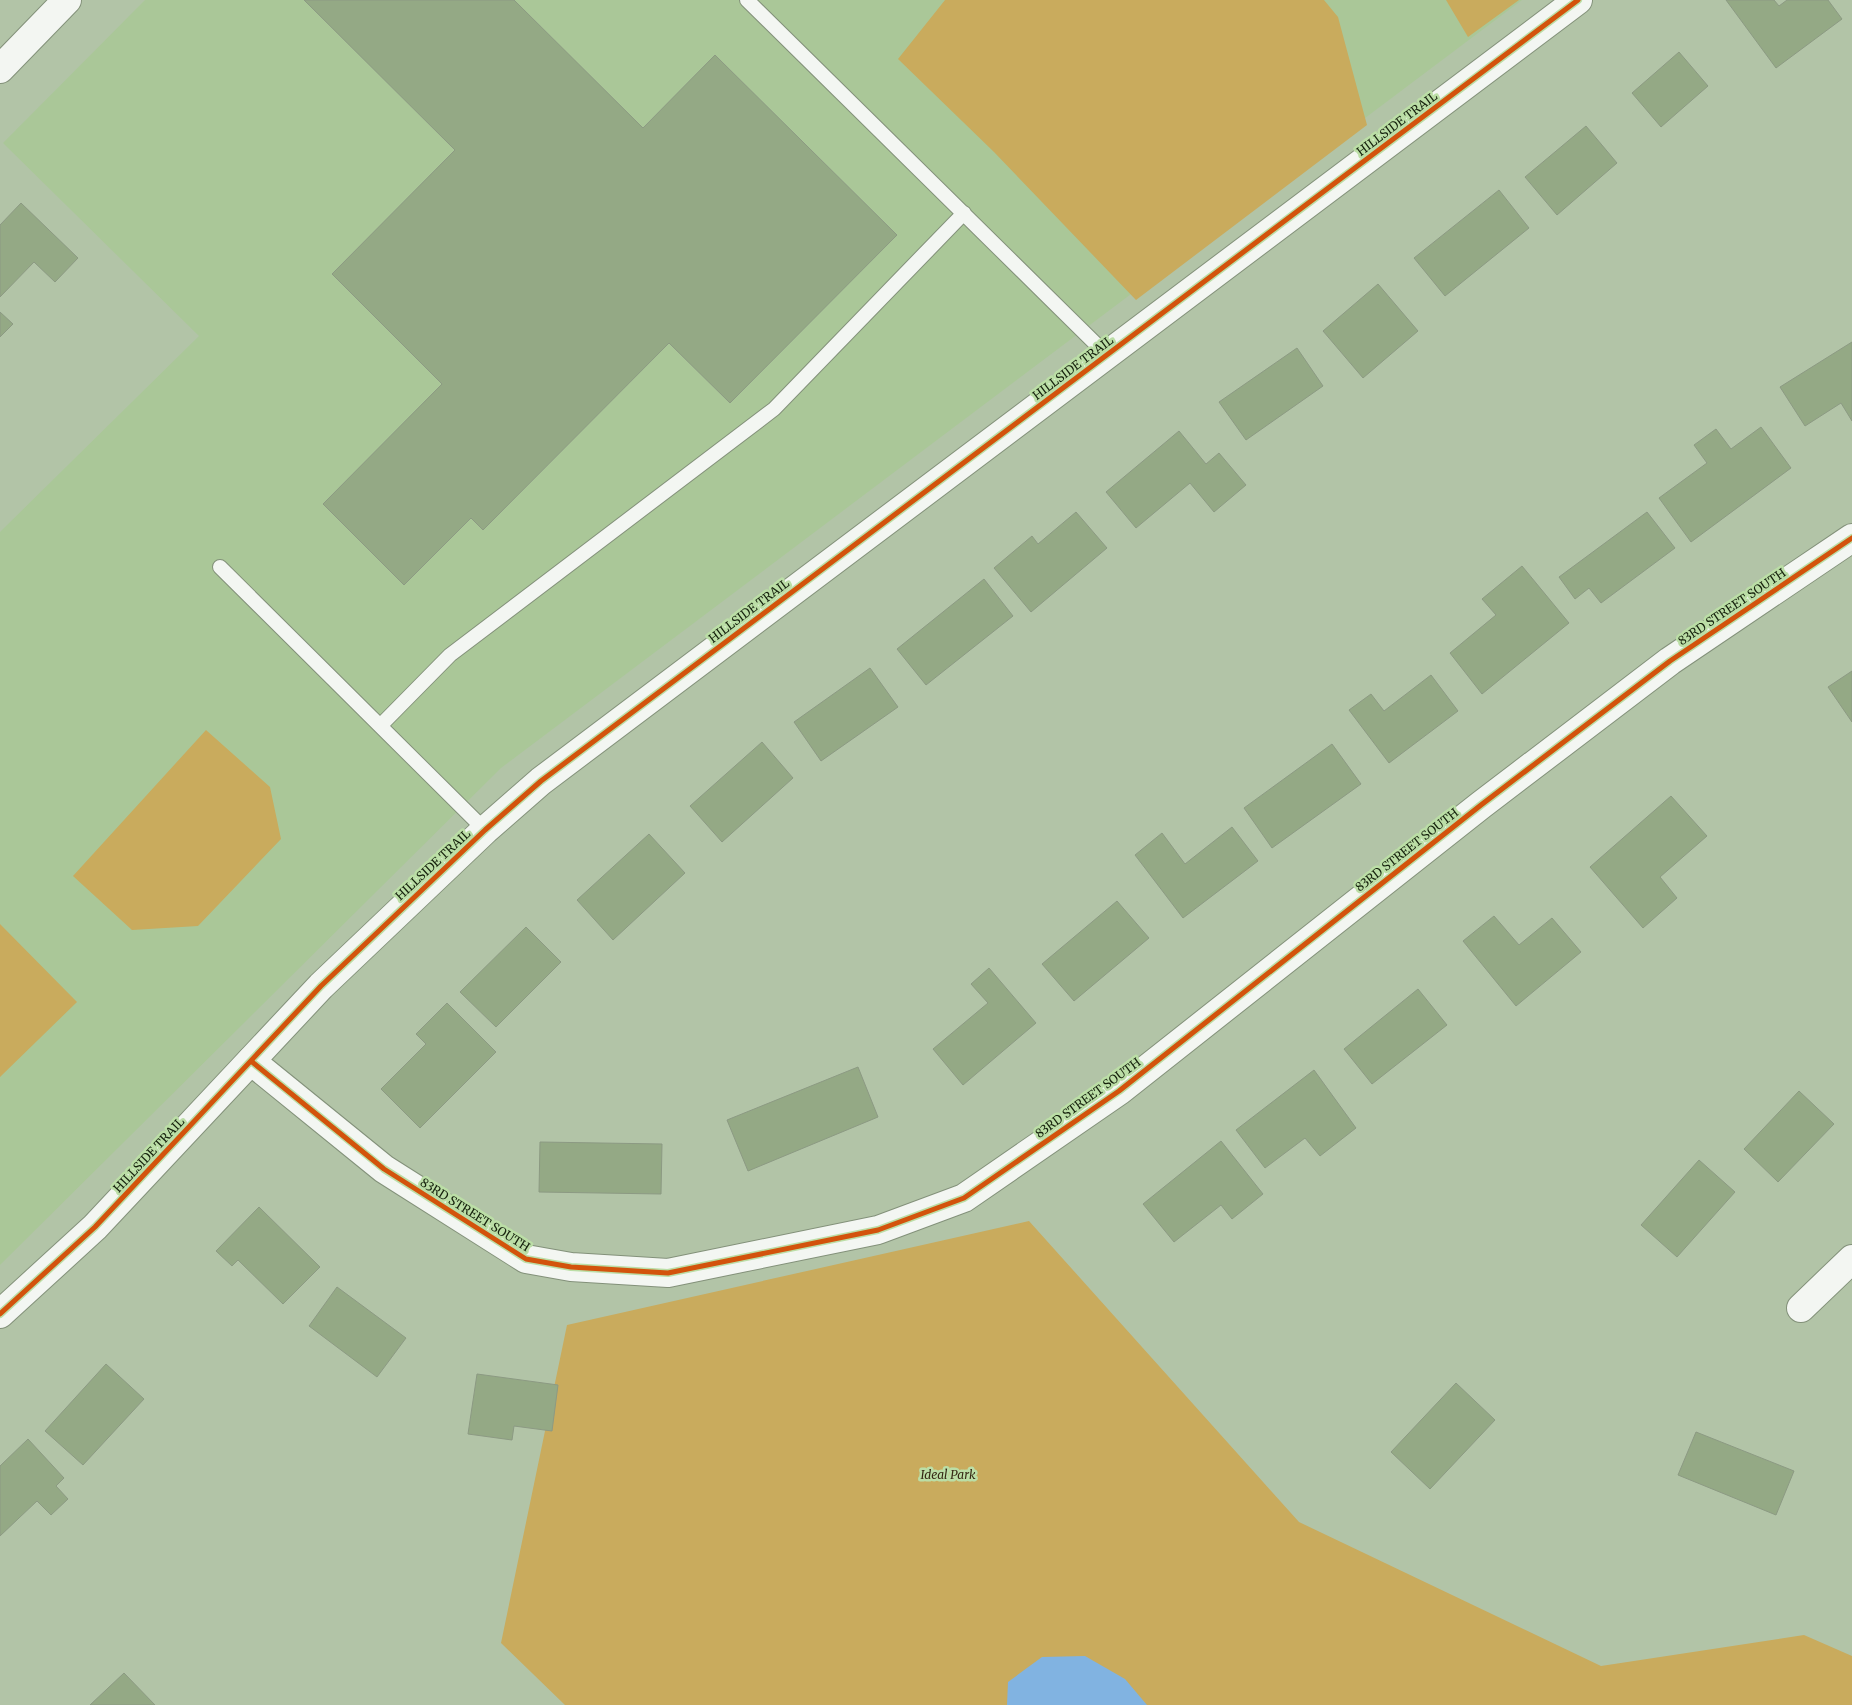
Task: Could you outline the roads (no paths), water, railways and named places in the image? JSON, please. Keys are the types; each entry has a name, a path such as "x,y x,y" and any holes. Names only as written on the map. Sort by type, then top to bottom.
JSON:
{"street":[{"path":"0,68 68,0"},
{"name":"HILLSIDE TRAIL","path":"0,1314 96,1227 321,986 485,830 541,781 590,742 1578,0"},
{"name":"83RD STREET SOUTH","path":"251,1061 384,1170 526,1259 571,1267 668,1273 878,1230 964,1198 1119,1091 1481,805 1670,661 1852,538"},
{"path":"1801,1308 1852,1259"}],"lane":[{"path":"748,0 1107,355"},
{"path":"381,725 450,655 774,409 964,213"},
{"path":"220,567 485,830"}],"water":[{"path":"1085,1656 1125,1679 1147,1705 1007,1705 1008,1682 1042,1657"}],"park label":[{"name":"Ideal Park","path":"948,1475"}]}
